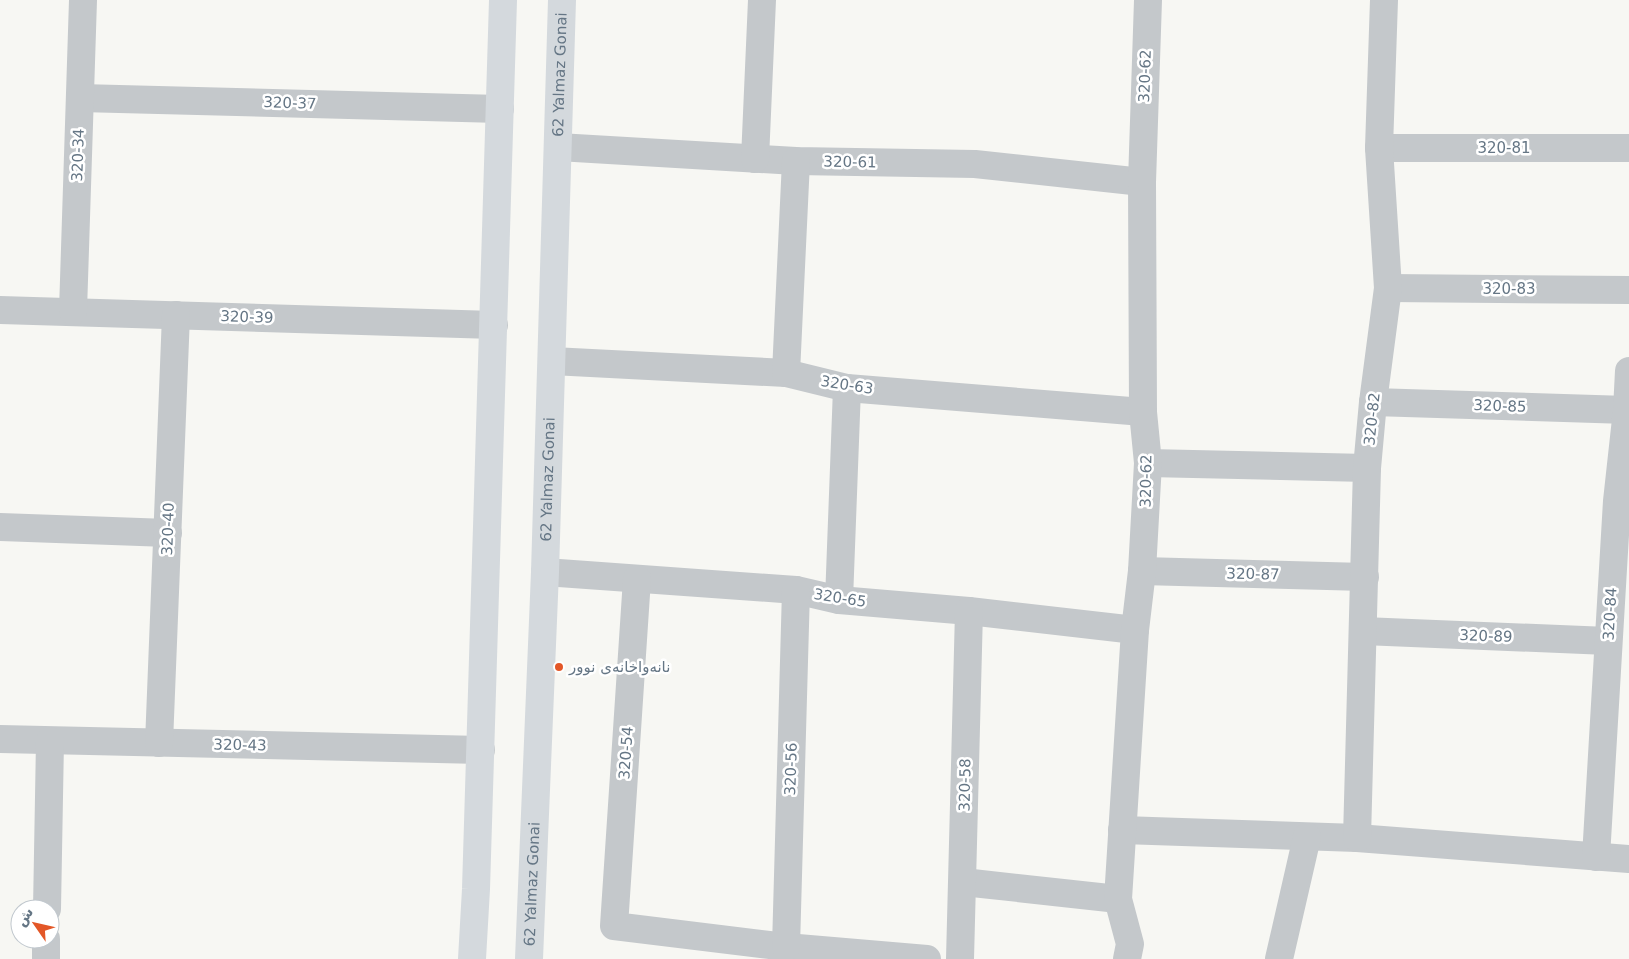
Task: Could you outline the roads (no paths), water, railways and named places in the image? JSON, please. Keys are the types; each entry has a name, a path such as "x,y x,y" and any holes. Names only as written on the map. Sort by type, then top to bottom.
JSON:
{"main road":[{"path":"472,959 476,888 504,0"},
{"name":"62 Yalmaz Gonai","path":"529,959 545,572 562,0"}],"street":[{"name":"320-34","path":"73,311 83,0"},
{"path":"755,159 762,0"},
{"name":"320-62","path":"1127,959 1130,944 1118,900 1135,630 1142,571 1148,463 1143,412 1142,182 1148,0"},
{"name":"320-82","path":"1357,838 1367,468 1373,402 1388,288 1379,148 1384,0"},
{"name":"320-37","path":"80,98 500,109"},
{"name":"320-61","path":"558,147 796,161 975,164 1142,182"},
{"name":"320-81","path":"1379,148 1629,148"},
{"path":"786,372 796,161"},
{"name":"320-83","path":"1388,288 1629,290"},
{"name":"320-39","path":"0,310 494,325"},
{"name":"320-40","path":"159,743 176,315"},
{"name":"320-63","path":"552,362 786,372 847,388 1143,412"},
{"name":"320-84","path":"1596,857 1608,641 1623,501 1629,371"},
{"path":"839,600 847,388"},
{"name":"320-85","path":"1373,402 1627,410"},
{"path":"1148,463 1367,468"},
{"path":"0,528 168,533"},
{"name":"320-87","path":"1142,571 1365,576"},
{"name":"320-65","path":"545,572 796,590 839,600 968,611 1135,630"},
{"name":"320-54","path":"637,579 614,926 786,947"},
{"name":"320-56","path":"786,947 796,590"},
{"name":"320-58","path":"960,959 968,611"},
{"name":"320-89","path":"1363,631 1608,641"},
{"name":"320-43","path":"0,739 480,750"},
{"path":"47,899 50,740"},
{"path":"1122,830 1357,838 1629,859"},
{"path":"1279,959 1307,837"},
{"path":"963,882 1118,900"},
{"path":"786,947 928,959"}],"place":[{"name":"نانەواخانەی نوور","path":"559,667"}]}
